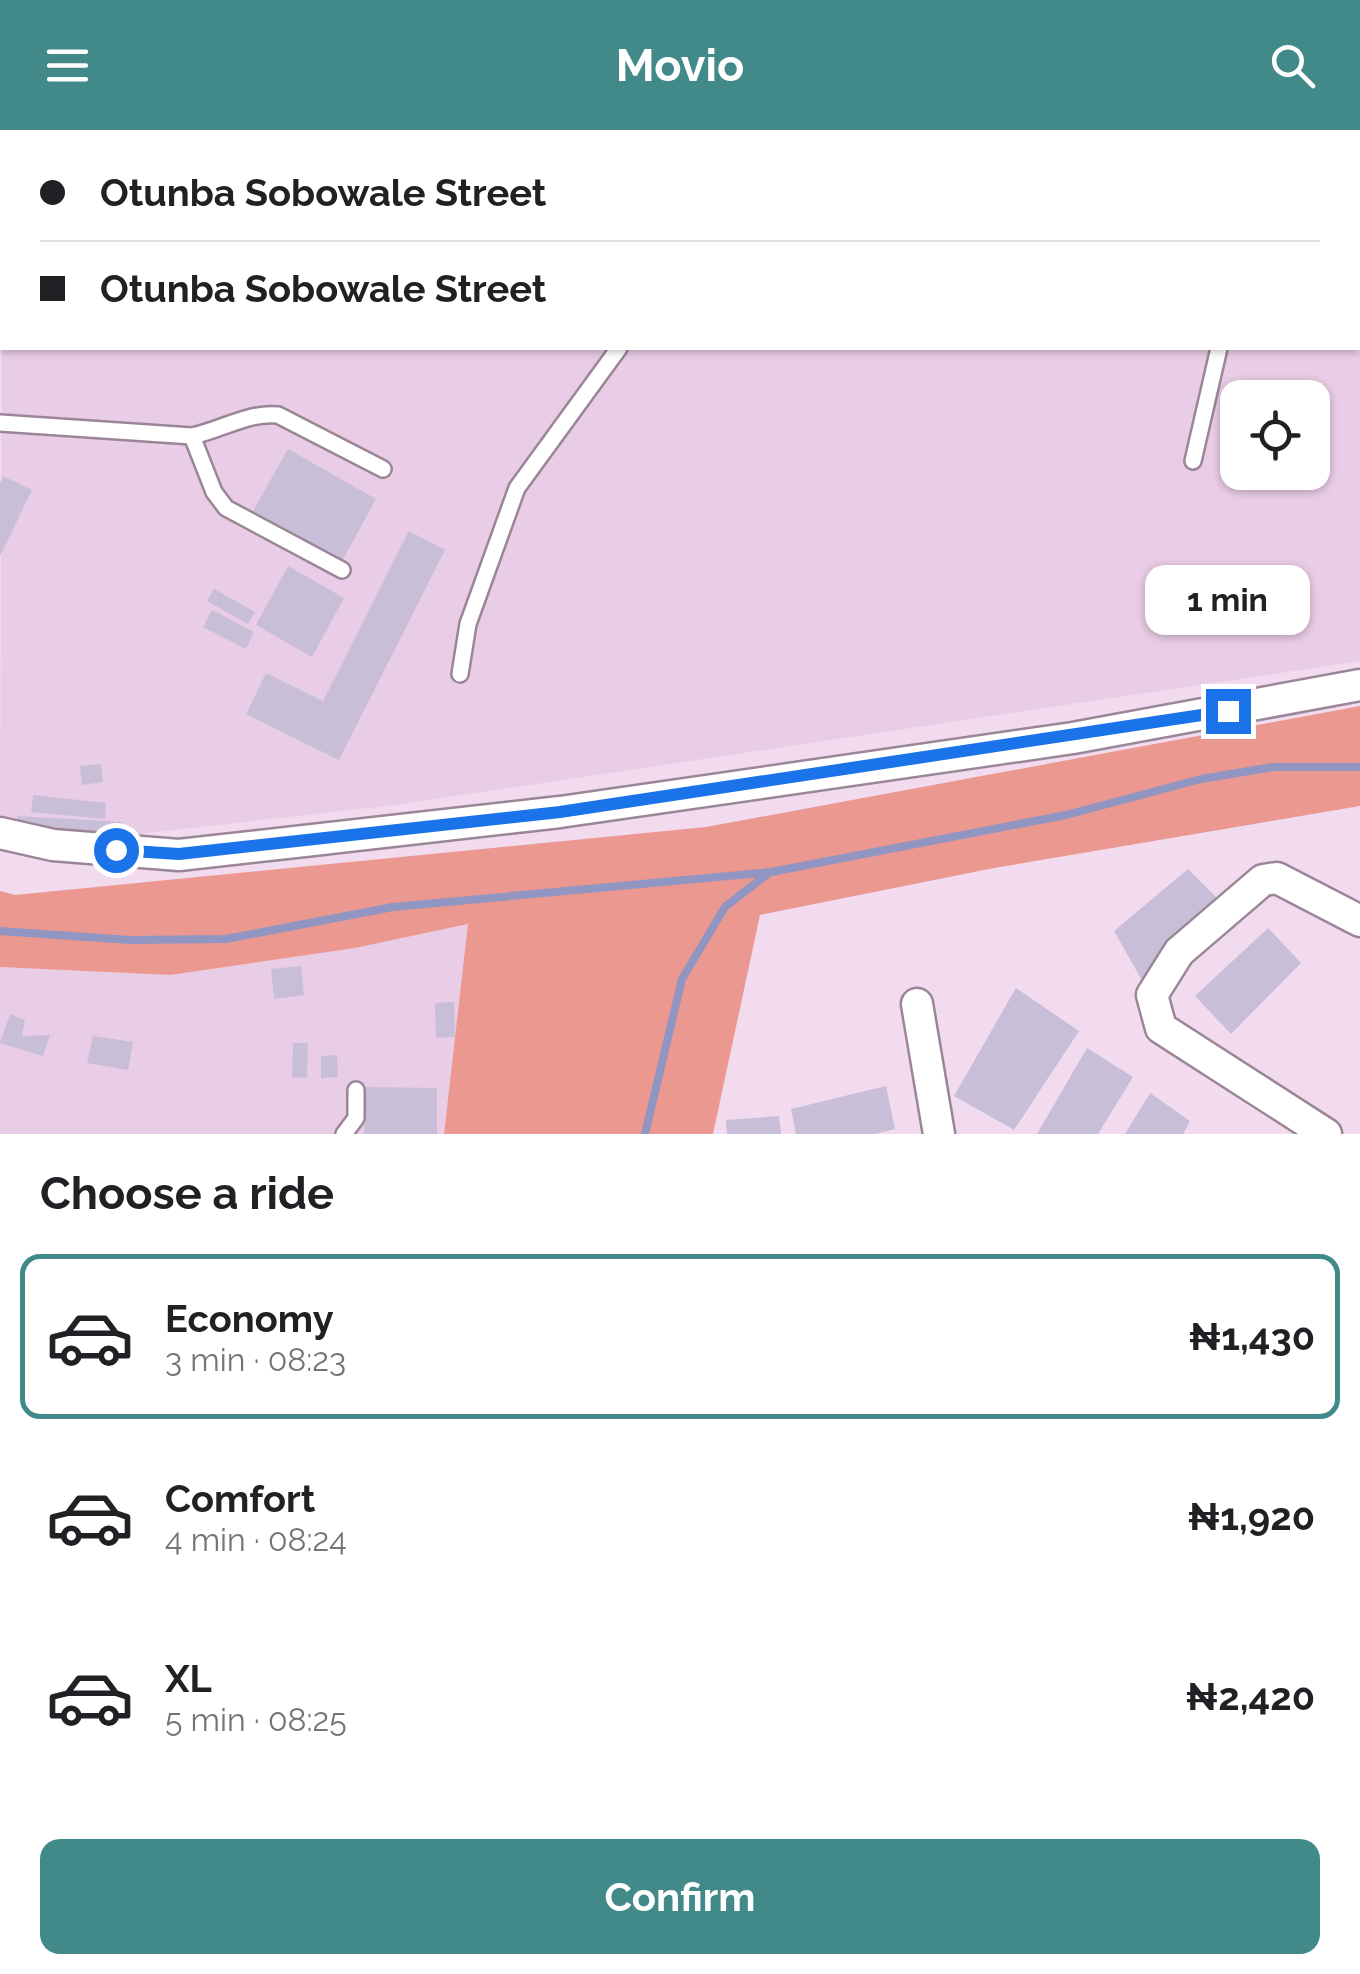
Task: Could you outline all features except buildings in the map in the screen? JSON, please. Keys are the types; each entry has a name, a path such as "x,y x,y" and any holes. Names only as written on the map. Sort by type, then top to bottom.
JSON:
{"street":[{"path":"0,833 52,845 179,854 286,843 560,812 1073,738 1360,685"},
{"path":"1326,1134 1161,1028 1152,994 1179,952 1263,880 1277,878 1360,920"},
{"path":"917,1004 940,1134"}],"lane":[{"path":"460,674 468,624 517,488 618,350"},
{"path":"1193,461 1219,350"},
{"path":"0,423 192,436 221,430 262,413 278,414 300,422 383,469"},
{"path":"192,436 214,492 226,508 342,570"},
{"path":"344,1134 356,1118 356,1090"}],"shaded area":[{"path":"2,350 1360,350 1360,661 395,805 66,842 0,829"},
{"path":"1360,706 1360,806 994,868 760,915 713,1134 444,1134 468,924 355,948 170,975 0,967 0,891 15,895 706,827"},
{"path":"469,924 444,1134 0,1134 0,967 170,975 355,948"}],"waterway":[{"path":"0,931 130,940 226,939 393,907 771,872 1066,815 1201,779 1273,767 1360,767"},
{"path":"645,1134 682,979 725,907 770,872"}],"route":[{"path":"116,850 179,854 560,812 1073,738 1228,711"}]}
